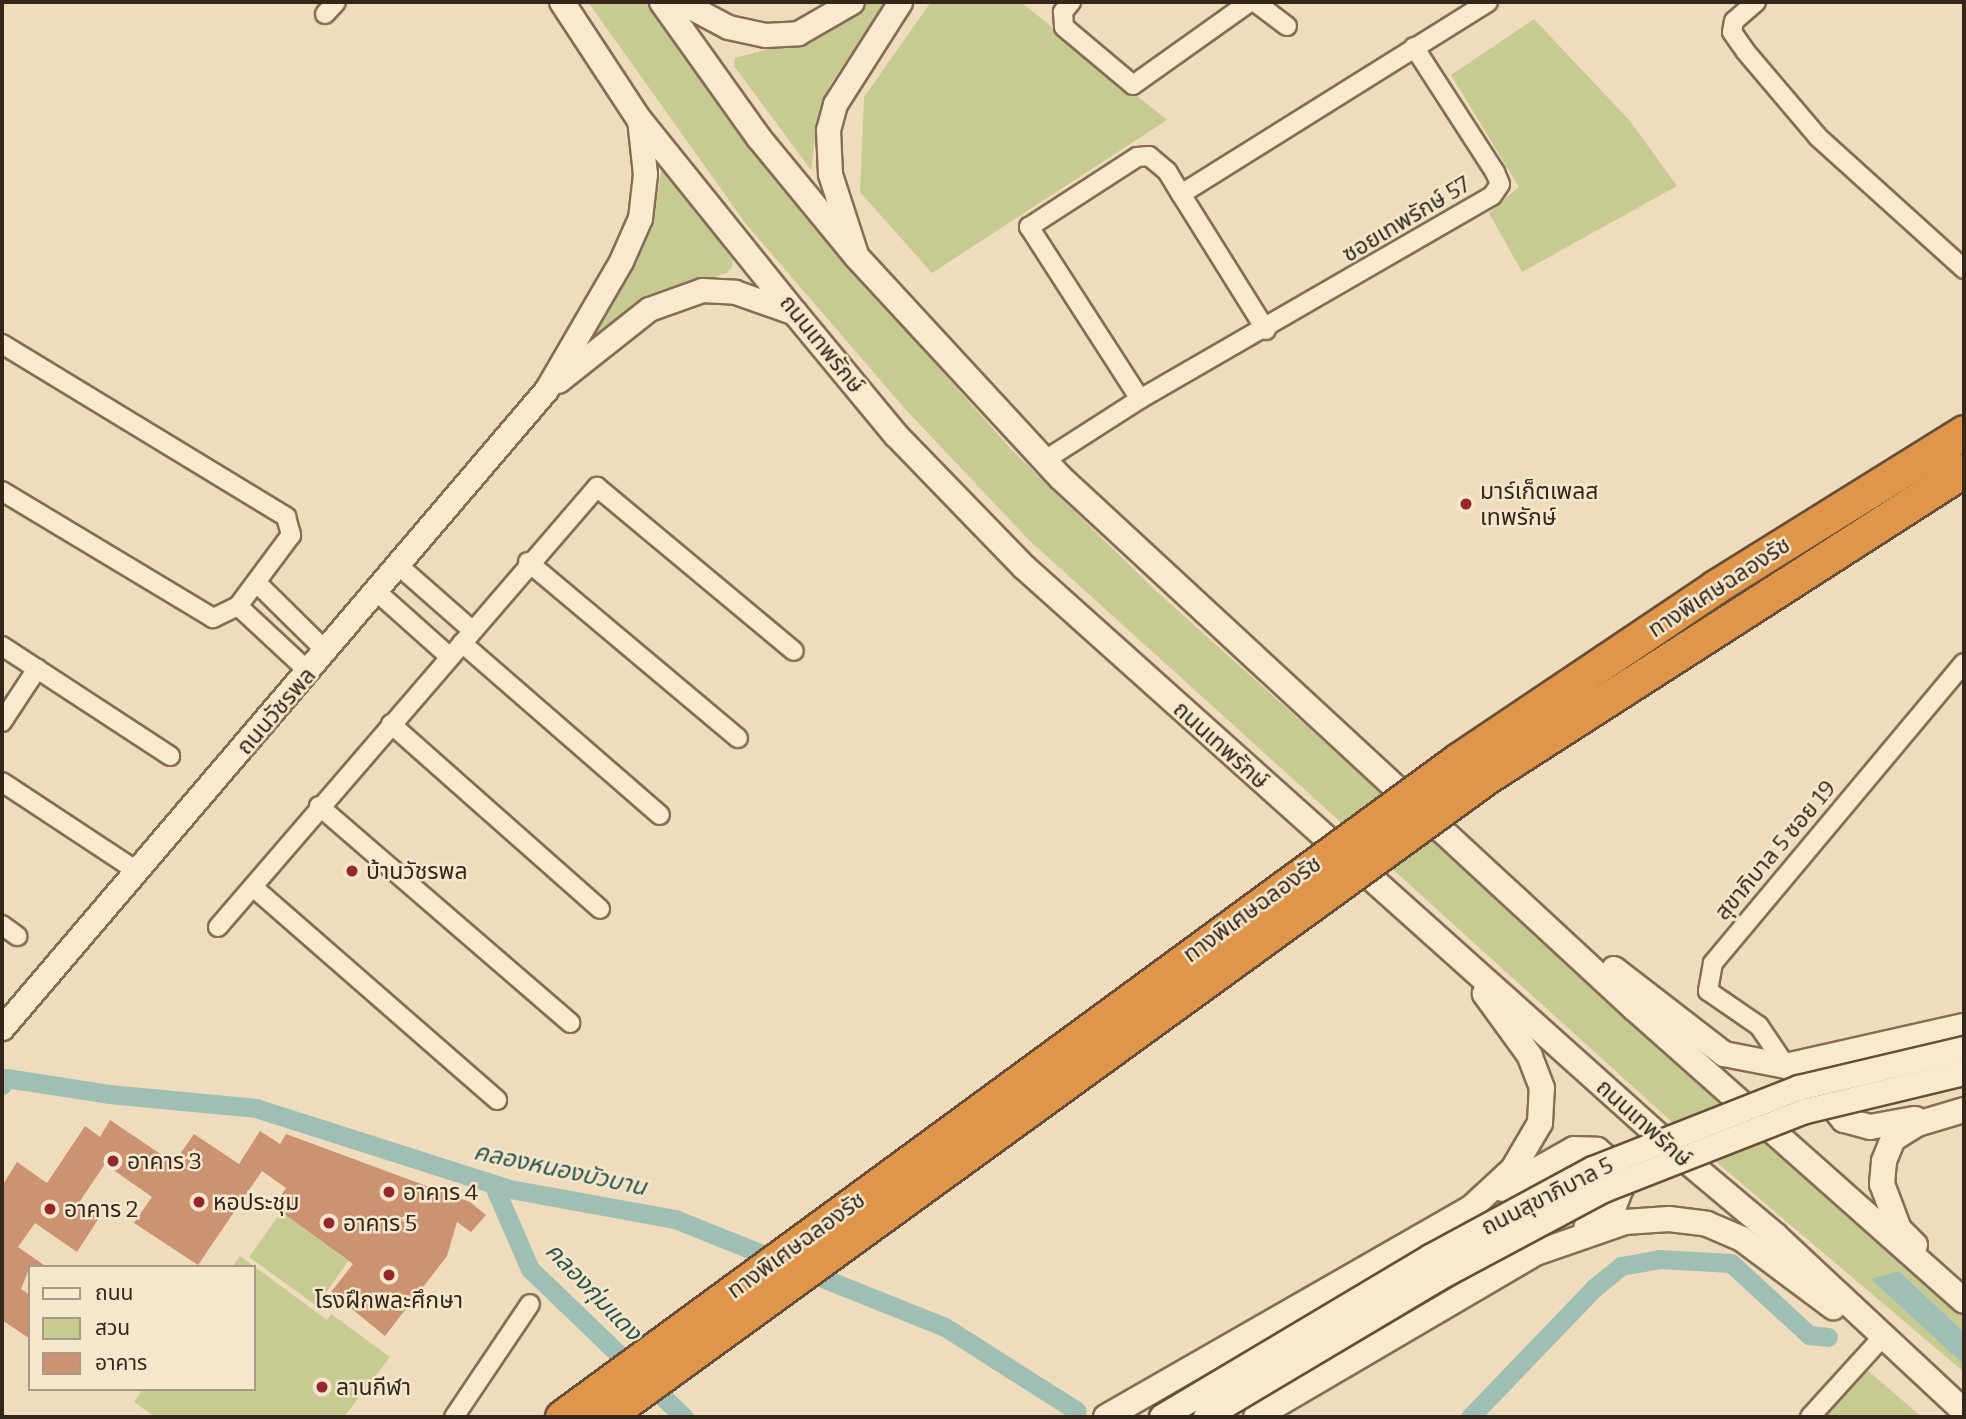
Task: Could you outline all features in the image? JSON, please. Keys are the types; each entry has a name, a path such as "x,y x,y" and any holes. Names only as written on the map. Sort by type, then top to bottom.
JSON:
{"highway":[{"name":"ทางพิเศษฉลองรัช","path":"562,1417 1458,760 1715,587 1964,432"},
{"name":"ทางพิเศษฉลองรัช","path":"605,1417 1486,778 1964,470"}],"main road":[{"name":"ถนนเทพรักษ์","path":"562,2 639,119 795,313 896,435 1024,567 1964,1411"},
{"path":"662,2 759,138 856,257 1045,460 1499,882 1964,1299"},
{"path":"1499,882 1724,1054 1786,1066 1964,1026"},
{"name":"ถนนสุขาภิบาล 5","path":"1106,1417 1472,1207 1513,1169 1531,1145 1540,1123 1542,1088 1530,1056 1440,938"},
{"name":"ถนนสุขาภิบาล 5","path":"1162,1417 1430,1258 1593,1169 1799,1088 1964,1049"},
{"path":"1846,1052 1820,1072 1821,1097 1844,1120 1870,1127 1961,1111"},
{"name":"ถนนสุขาภิบาล 5","path":"1206,1417 1439,1278 1604,1190 1806,1111 1964,1073"},
{"path":"1961,1111 1917,1124 1893,1139 1883,1172 1899,1229 1964,1299"},
{"path":"1472,1207 1574,1149 1586,1147 1608,1156 1620,1176 1621,1188 1613,1209 1536,1253"},
{"name":"ถนนสุขาภิบาล 5","path":"1256,1417 1536,1253 1625,1222 1669,1219 1703,1223 1742,1239 1878,1342 1916,1366"}],"street":[{"path":"681,2 728,27 765,35 798,33 852,2"},
{"path":"856,257 830,174 828,130 835,104 900,2"},
{"path":"1071,2 1063,12 1064,27 1133,85 1253,2 1287,26"},
{"path":"1181,194 1488,2"},
{"path":"1756,2 1734,21 1732,32 1746,52 1818,137 1964,270"},
{"name":"ซอยเทพรักษ์ 57","path":"1045,460 1140,399 1266,330 1470,211 1500,184 1414,47"},
{"name":"ถนนวัชรพล","path":"4,1022 310,672 546,390 621,261 640,218 645,174 639,119"},
{"path":"1140,399 1029,227 1137,157 1149,156 1167,170 1266,330"},
{"name":"ถนนวัชรพล","path":"546,390 649,309 702,290 735,292 795,313"},
{"path":"2,344 286,517 292,526 288,544 258,584 238,607 221,618 205,615 2,491"},
{"path":"218,927 592,489 600,487 794,651"},
{"path":"528,562 738,738"},
{"path":"398,566 462,644"},
{"path":"258,584 327,652"},
{"path":"377,592 462,644 660,815"},
{"path":"238,607 310,672"},
{"path":"2,646 170,756"},
{"name":"สุขาภิบาล 5 ซอย 19","path":"1786,1066 1759,1026 1708,991 1713,963 1964,663"},
{"path":"2,722 37,668"},
{"path":"391,724 600,909"},
{"path":"2,782 137,871"},
{"path":"319,806 570,1023"},
{"path":"253,887 497,1100"},
{"path":"454,1417 530,1304"},
{"path":"1810,1417 1878,1342"}],"green space":[{"path":"588,2 646,2 816,229 1011,449 1155,590 1964,1316 1964,1332 1899,1271 1872,1279 1964,1365 1964,1372 1715,1161 1029,540 906,410 746,224"},
{"path":"866,2 886,2 830,85 817,123 811,170 734,66 735,58 813,37"},
{"path":"931,2 1021,2 1167,120 932,273 860,192 864,97"},
{"path":"1534,19 1630,121 1677,186 1522,272 1489,213 1519,187 1451,75"},
{"path":"662,167 733,260 732,267 727,273 650,296 594,335 652,228"},
{"path":"281,1212 348,1261 317,1306 249,1257"},
{"path":"240,1256 252,1265 233,1265"},
{"path":"256,1268 327,1320 331,1314 390,1357 344,1417 155,1417 134,1402 142,1391 256,1391"},
{"path":"1866,1369 1922,1417 1822,1417"}],"water":[{"path":"1899,1271 1964,1332 1964,1365 1871,1279"}],"building":[{"path":"110,1120 174,1163 194,1134 239,1164 260,1131 280,1144 286,1134 470,1202 486,1215 471,1232 457,1222 447,1256 385,1336 331,1292 353,1264 273,1206 286,1188 262,1171 198,1265 134,1223 152,1197 105,1164 78,1204 99,1218 77,1252 35,1223 18,1247 44,1265 28,1265 21,1289 28,1294 28,1338 2,1320 2,1186 17,1162 47,1183 85,1126 100,1137"}],"waterway":[{"name":"คลองหนองบัวบาน","path":"2,1085 6,1078 109,1094 256,1108 510,1189 675,1219 945,1327 1077,1411"},
{"name":"คลองกุ่มแดง","path":"493,1184 530,1269 684,1417"},
{"name":"คลองหนองบัวบาน","path":"1470,1417 1594,1288 1621,1266 1659,1259 1731,1263 1809,1335 1828,1337"}],"place":[{"name":"มาร์เก็ตเพลส เทพรักษ์","path":"1466,504"},
{"name":"บ้านวัชรพล","path":"352,871"},
{"name":"อาคาร 3","path":"113,1161"},
{"name":"อาคาร 4","path":"389,1192"},
{"name":"หอประชุม","path":"199,1202"},
{"name":"อาคาร 2","path":"50,1209"},
{"name":"อาคาร 5","path":"329,1223"},
{"name":"โรงฝึกพละศึกษา","path":"389,1275"},
{"name":"ลานกีฬา","path":"322,1387"}]}
